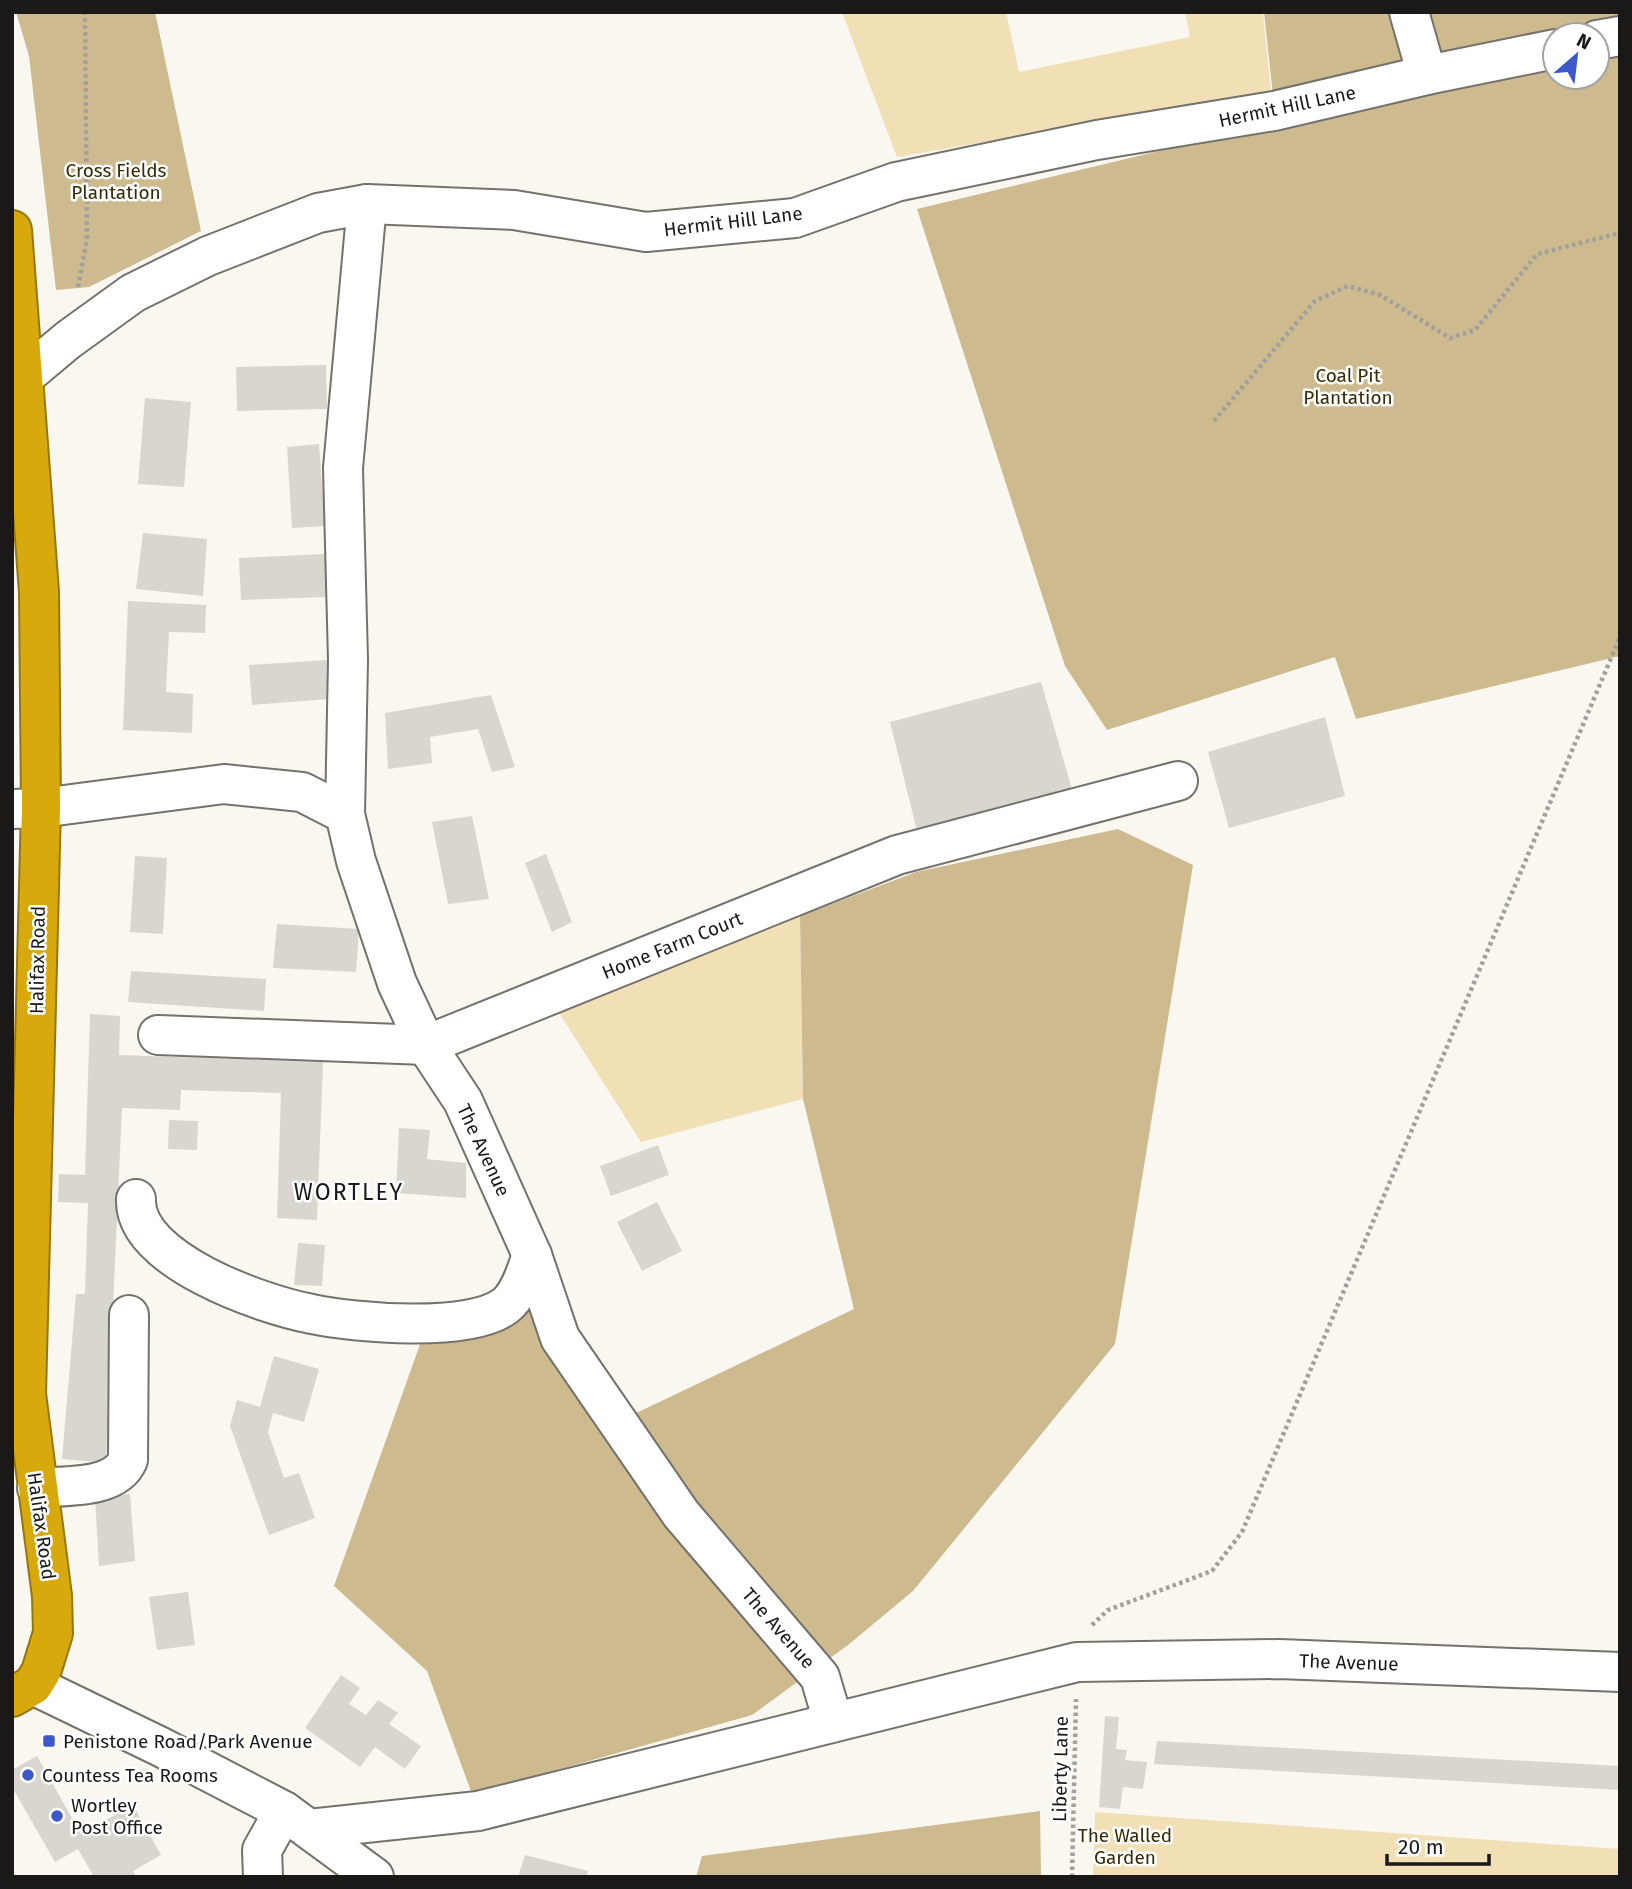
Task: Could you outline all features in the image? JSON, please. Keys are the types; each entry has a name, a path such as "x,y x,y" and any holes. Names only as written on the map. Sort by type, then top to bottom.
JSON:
{"highway":[{"name":"Halifax Road","path":"12,230 25,376 39,592 27,809 19,1304 26,1394 52,1596 53,1633 45,1663 22,1691"}],"street":[{"path":"1409,12 1427,75"},
{"name":"Hermit Hill Lane","path":"25,376 68,340 133,293 208,256 318,213 368,204 514,210 646,232 795,218 896,182 1097,140 1274,111 1541,52"},
{"name":"The Avenue","path":"368,204 343,468 348,660 345,814 356,861 397,983 426,1045 463,1101 532,1255 560,1338 681,1514 820,1677 833,1721"},
{"name":"Home Farm Court","path":"158,1035 426,1045 897,855 1178,781"},
{"path":"27,809 224,784 302,792 345,814"},
{"path":"136,1199 136,1211 147,1236 181,1261 219,1282 257,1298 311,1314 439,1324 469,1320 505,1306 522,1283 532,1255"},
{"path":"505,1306 560,1338"},
{"path":"37,1488 107,1480 125,1467 128,1460 129,1315"},
{"name":"The Avenue","path":"296,1820 478,1811 1077,1662 1279,1659 1620,1672"},
{"path":"22,1691 161,1747 296,1820 374,1877"},
{"path":"263,1877 262,1850 296,1820"}],"path":[{"path":"68,340 87,239 85,12"},
{"path":"1214,421 1315,301 1348,286 1380,295 1450,338 1475,330 1537,254 1620,233"},
{"name":"Liberty Lane","path":"1072,1877 1077,1662 1085,1632 1108,1610 1212,1571 1242,1532 1620,637"}],"green space":[{"name":"Cross Fields Plantation","path":"16,12 155,12 201,231 89,287 56,290 29,56"},
{"path":"842,12 1006,12 1019,72 1190,37 1185,12 1263,12 1271,93 897,157"},
{"name":"Coal Pit Plantation","path":"1264,12 1620,12 1620,656 1356,719 1335,657 1107,730 1065,666 917,209 1276,123"},
{"path":"1118,829 1193,865 1115,1344 913,1591 848,1645 752,1715 472,1794 427,1671 334,1586 429,1319 546,1284 628,1417 854,1309 803,1099 800,916 916,872"},
{"path":"800,916 803,1099 641,1142 556,1008"},
{"path":"1040,1811 1041,1877 696,1877 702,1856"},
{"name":"The Walled Garden","path":"1095,1812 1620,1849 1620,1877 1093,1877"}],"building":[{"path":"326,365 327,409 237,411 236,367"},
{"path":"145,398 191,402 184,487 138,484"},
{"path":"319,444 325,526 292,528 287,447"},
{"path":"143,533 207,539 203,596 136,589"},
{"path":"325,554 327,597 241,600 239,558"},
{"path":"128,601 206,605 205,633 169,632 166,692 193,694 192,733 123,730"},
{"path":"327,660 330,699 252,705 249,665"},
{"path":"1041,682 1072,789 917,831 890,722"},
{"path":"491,695 515,767 492,772 478,729 430,737 432,763 388,769 385,713"},
{"path":"1325,717 1345,796 1229,828 1208,752"},
{"path":"472,816 489,899 448,904 432,822"},
{"path":"546,854 572,922 552,932 525,863"},
{"path":"135,856 167,858 163,934 130,932"},
{"path":"277,924 359,929 356,972 273,968"},
{"path":"131,971 266,979 264,1011 128,1002"},
{"path":"90,1014 120,1016 119,1055 323,1062 317,1220 277,1218 281,1093 181,1090 180,1110 122,1108 106,1463 62,1459 76,1294 85,1294 88,1203 58,1202 59,1174 85,1175"},
{"path":"169,1120 198,1121 197,1150 168,1149"},
{"path":"399,1128 430,1130 427,1159 466,1163 466,1198 396,1193"},
{"path":"658,1145 669,1175 611,1196 600,1166"},
{"path":"657,1202 682,1251 642,1271 617,1222"},
{"path":"298,1243 325,1245 322,1286 294,1285"},
{"path":"274,1356 319,1369 304,1422 273,1413 268,1432 284,1478 299,1473 315,1518 269,1535 230,1426 237,1400 260,1407"},
{"path":"130,1494 135,1561 99,1566 95,1497"},
{"path":"188,1592 195,1645 157,1650 149,1597"},
{"path":"341,1675 360,1688 349,1704 366,1715 378,1700 398,1713 389,1724 421,1746 405,1769 375,1747 360,1767 305,1728"},
{"path":"1105,1716 1119,1717 1116,1749 1127,1750 1125,1760 1147,1762 1143,1789 1123,1787 1120,1809 1099,1807"},
{"path":"1157,1741 1620,1766 1620,1790 1154,1764"},
{"path":"37,1756 81,1834 133,1805 161,1855 133,1871 136,1877 94,1877 78,1849 55,1862 12,1787 12,1770"},
{"path":"525,1855 588,1871 586,1877 518,1877"}],"place":[{"name":"Penistone Road/Park Avenue","path":"49,1741"},
{"name":"Countess Tea Rooms","path":"28,1775"},
{"name":"Wortley Post Office","path":"57,1816"}],"district":[{"name":"WORTLEY","path":"349,1192"}]}
